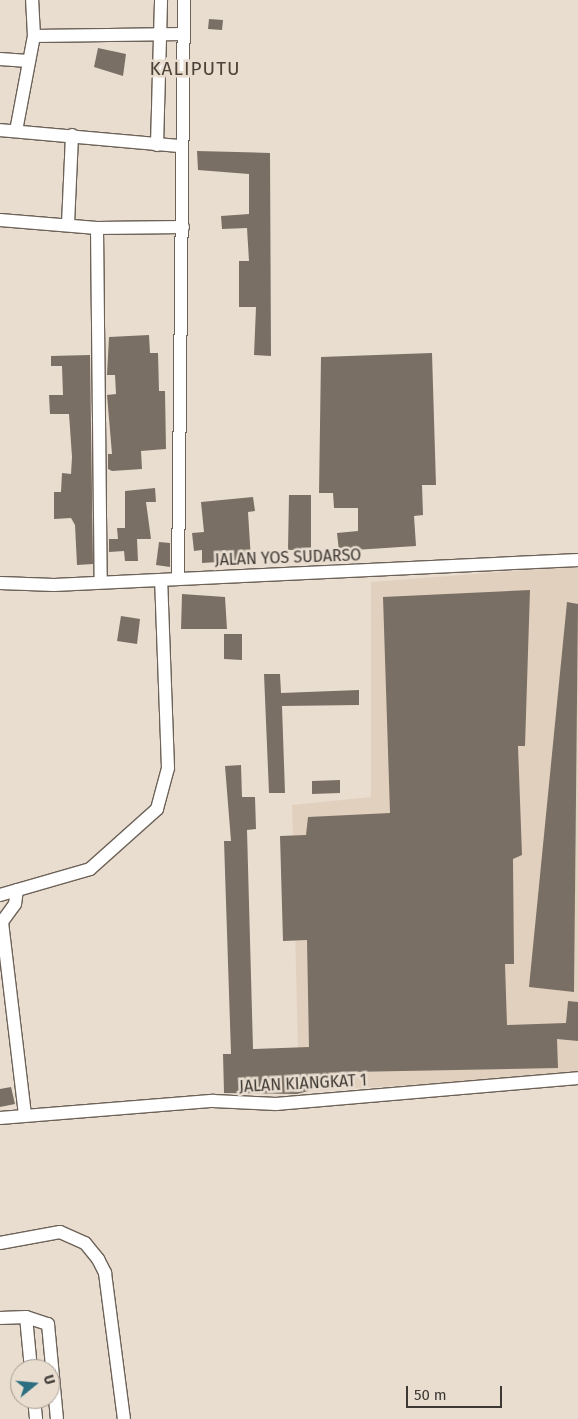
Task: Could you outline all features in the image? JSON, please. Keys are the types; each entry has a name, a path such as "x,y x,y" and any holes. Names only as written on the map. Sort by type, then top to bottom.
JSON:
{"street":[{"path":"16,131 34,36 32,0"},
{"path":"157,145 159,36 162,0"},
{"path":"178,579 183,227 180,146 184,0"},
{"path":"34,36 159,36 183,34"},
{"path":"0,59 28,61"},
{"path":"0,130 180,146"},
{"path":"68,224 72,136"},
{"path":"0,220 68,224 97,228 183,227"},
{"path":"97,228 101,582"},
{"name":"JALAN YOS SUDARSO","path":"0,583 161,580 578,560"},
{"path":"0,895 90,868 156,809 168,768 161,580"},
{"path":"17,890 15,904 2,922 25,1116"},
{"name":"JALAN KIANGKAT 1","path":"0,1118 213,1101 245,1106 286,1104 578,1078"},
{"path":"0,1243 60,1232 85,1243 98,1259 105,1273 124,1419"},
{"path":"26,1317 30,1359"},
{"path":"0,1318 26,1317 48,1324 57,1419"}],"shaded area":[{"path":"578,566 578,1074 299,1092 292,805 371,797 371,582"}],"building":[{"path":"209,19 223,20 222,30 208,29"},
{"path":"98,48 126,54 123,76 94,67"},
{"path":"197,151 270,153 271,356 254,355 256,307 239,307 239,261 249,261 247,228 222,229 221,216 249,214 249,174 198,170"},
{"path":"149,335 150,353 158,353 159,391 165,391 166,449 141,451 142,469 112,471 108,469 108,454 112,454 107,395 116,394 115,375 107,375 109,337"},
{"path":"432,353 436,485 422,485 423,515 414,516 416,546 339,551 337,533 358,531 358,508 334,508 333,493 319,493 321,357"},
{"path":"90,355 93,564 77,565 75,525 71,518 54,519 54,492 61,492 62,473 71,474 72,457 69,414 50,414 49,395 63,395 62,366 51,366 51,356"},
{"path":"155,488 156,502 146,502 151,539 137,539 138,561 125,561 124,551 109,552 109,539 118,539 117,528 125,528 125,491"},
{"path":"289,495 311,495 311,550 288,550"},
{"path":"253,497 255,511 248,512 251,560 202,563 202,550 194,551 192,533 204,532 201,502"},
{"path":"159,542 170,543 170,567 156,565"},
{"path":"530,590 525,746 518,746 522,855 513,859 514,964 505,964 507,1025 566,1023 568,1001 578,1002 578,1041 557,1039 558,1068 349,1072 349,1077 312,1077 312,1090 297,1094 224,1093 223,1054 231,1054 224,841 231,841 225,766 241,765 242,797 255,797 256,829 247,830 253,1049 309,1047 307,940 283,941 280,836 306,835 308,817 390,813 383,597"},
{"path":"182,594 225,597 227,629 181,629"},
{"path":"567,602 578,604 574,992 529,987"},
{"path":"121,616 140,619 137,644 117,641"},
{"path":"224,634 242,634 242,660 224,659"},
{"path":"264,674 280,674 281,693 359,690 359,705 282,706 285,793 269,793"},
{"path":"340,780 340,793 312,794 312,781"},
{"path":"11,1087 15,1104 0,1107 0,1089"}],"district":[{"name":"KALIPUTU","path":"195,69"}]}
